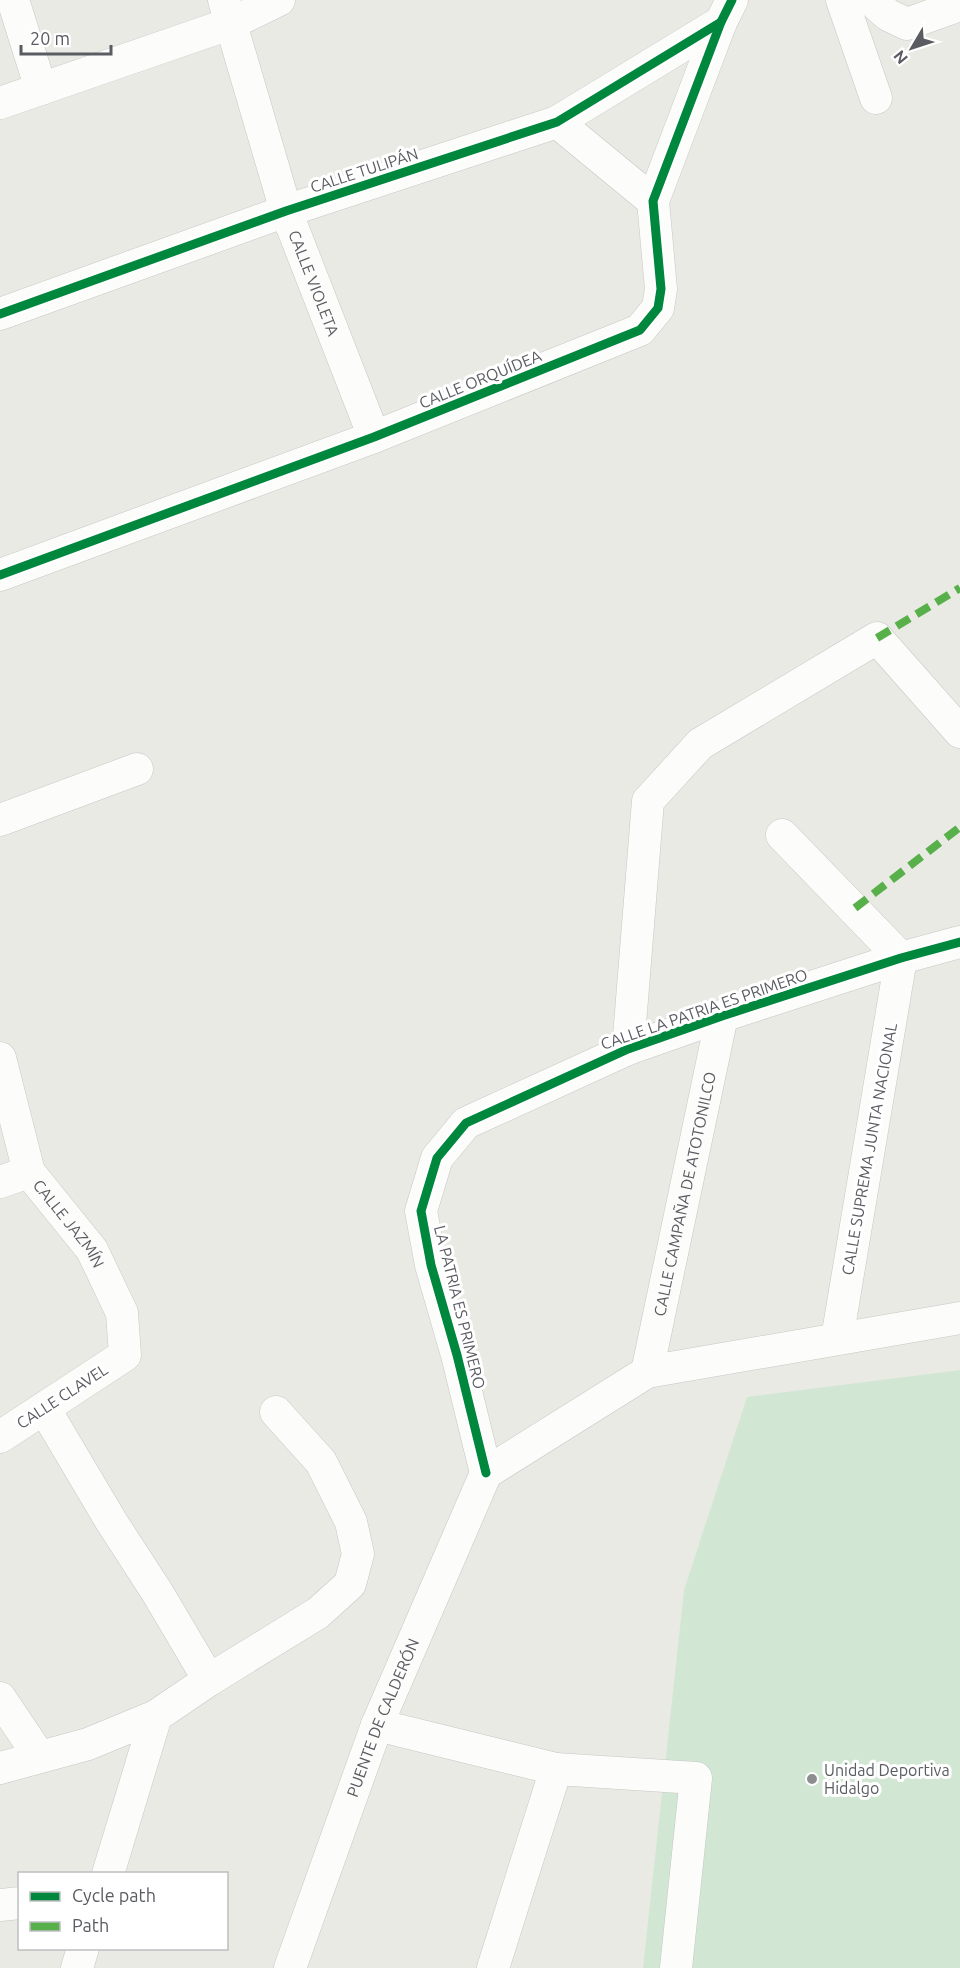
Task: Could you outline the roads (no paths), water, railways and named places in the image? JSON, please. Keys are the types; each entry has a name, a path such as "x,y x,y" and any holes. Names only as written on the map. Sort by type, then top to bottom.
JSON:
{"street":[{"path":"14,0 41,89"},
{"path":"0,103 41,89 228,11 279,0"},
{"path":"842,0 876,98"},
{"path":"871,0 888,15 907,24 960,5"},
{"name":"CALLE VIOLETA","path":"228,11 286,211 374,437"},
{"name":"CALLE TULIPÁN","path":"0,314 286,211 557,122 727,11"},
{"name":"CALLE ORQUÍDEA","path":"0,575 374,437 640,330 657,308 661,289 653,201 727,11"},
{"path":"557,122 653,201"},
{"path":"628,1049 648,801 700,744 877,638 960,732"},
{"path":"0,820 137,769"},
{"path":"782,835 901,958"},
{"name":"CALLE LA PATRIA ES PRIMERO","path":"466,1124 628,1049 901,958 960,942"},
{"name":"CALLE SUPREMA JUNTA NACIONAL","path":"837,1339 901,958"},
{"name":"CALLE CAMPAÑA DE ATOTONILCO","path":"647,1372 723,1016"},
{"name":"CALLE JAZMÍN","path":"0,1058 29,1172 92,1250 122,1313 125,1355"},
{"name":"LA PATRIA ES PRIMERO","path":"466,1124 437,1158 421,1211 431,1265 457,1355 486,1473"},
{"path":"0,1182 29,1172"},
{"path":"486,1473 647,1372 960,1318"},
{"name":"CALLE CLAVEL","path":"0,1437 125,1355"},
{"path":"44,1408 209,1680"},
{"path":"0,1768 88,1744 168,1709 209,1680 318,1613 350,1584 358,1554 351,1522 321,1462 276,1412"},
{"name":"PUENTE DE CALDERÓN","path":"290,1968 377,1725 486,1473"},
{"path":"0,1698 39,1756"},
{"path":"109,1872 168,1709"},
{"path":"377,1725 556,1768 696,1778 676,1968"},
{"path":"493,1968 556,1768"},
{"path":"0,1905 18,1903"},
{"path":"76,1968 82,1950"}],"place":[{"name":"Unidad Deportiva Hidalgo","path":"812,1779"}]}
